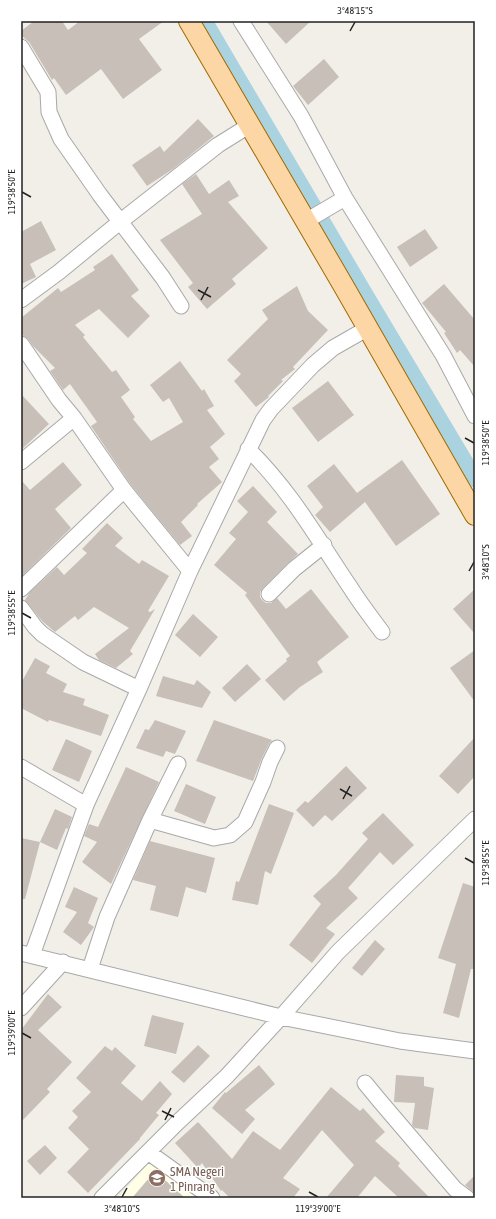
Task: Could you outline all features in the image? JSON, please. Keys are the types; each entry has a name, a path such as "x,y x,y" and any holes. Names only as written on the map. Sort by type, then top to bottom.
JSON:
{"main road":[{"path":"190,21 250,125 309,220 368,328 475,515"}],"street":[{"path":"241,21 301,116 341,200 443,355 475,416"},
{"path":"21,47 48,92 49,112 61,139 100,195 163,278 181,306"},
{"path":"21,300 59,272 218,145 250,125"},
{"path":"309,220 341,200"},
{"path":"368,328 333,348 313,365 271,408 263,420 190,571 139,689 86,805 27,954 281,1017 400,1041 475,1051"},
{"path":"21,344 59,400 74,418 124,490 190,571"},
{"path":"21,462 74,418"},
{"path":"248,449 265,465 281,485 324,545 350,588 382,632"},
{"path":"21,589 124,490"},
{"path":"269,594 294,570 324,545"},
{"path":"21,608 42,634 82,662 139,689"},
{"path":"150,820 214,838 230,835 245,822 277,748"},
{"path":"90,969 107,917 150,820 178,764"},
{"path":"21,767 86,805"},
{"path":"102,1198 177,1123 227,1076 338,952 475,819"},
{"path":"21,1008 63,962"},
{"path":"365,1083 455,1189 467,1198"},
{"path":"148,1152 212,1198"}],"shaded area":[{"name":"SMA Negeri 1 Pinrang","path":"153,1158 203,1198 118,1198"}],"building":[{"path":"34,21 62,21 68,30 80,21 164,21 139,39 162,70 123,99 101,69 66,95 54,78 52,80 29,42 21,35 21,31"},
{"path":"266,21 311,21 286,44"},
{"path":"324,59 339,77 308,105 293,86"},
{"path":"198,119 214,136 173,169 147,186 132,165 160,146 164,152"},
{"path":"196,174 209,194 229,180 239,196 228,202 268,248 232,279 236,284 207,309 188,287 193,283 160,240 202,214 182,184"},
{"path":"41,221 56,250 30,264 36,277 21,284 21,232"},
{"path":"425,229 438,248 410,267 397,247"},
{"path":"112,254 139,290 131,296 150,316 128,338 99,309 75,325 85,335 83,337 112,372 116,370 130,390 121,397 135,417 133,419 151,441 183,422 169,398 163,402 150,385 180,361 202,391 204,389 214,406 207,410 225,434 210,447 219,459 209,467 222,482 197,504 198,505 181,522 192,536 180,545 131,485 91,426 97,422 70,384 63,390 50,371 55,368 28,339 21,334 21,318 58,288 61,292 95,270 93,267"},
{"path":"444,284 475,320 475,367 460,350 457,353 444,333 446,332 422,303"},
{"path":"297,286 308,311 328,330 293,367 295,369 281,380 283,381 268,396 269,397 256,407 234,381 241,374 227,360 268,319 262,310"},
{"path":"328,381 354,415 318,442 292,408"},
{"path":"21,394 49,424 21,450"},
{"path":"402,460 440,514 396,546 365,502 330,532 315,515 323,507 307,486 334,464 357,493"},
{"path":"63,462 82,485 55,509 71,528 21,577 21,480 30,490"},
{"path":"253,486 277,512 267,522 298,554 263,588 260,592 260,597 266,603 271,603 277,598 286,609 311,589 349,637 317,662 323,672 300,687 284,701 265,680 287,661 286,659 290,656 245,595 247,593 214,565 236,539 229,533 248,512 237,501"},
{"path":"107,523 123,538 115,546 139,564 142,560 169,576 148,611 150,612 155,609 130,651 133,654 116,668 99,660 95,654 129,628 94,607 78,620 75,616 55,632 42,621 25,600 30,592 57,567 64,575 87,553 82,549"},
{"path":"475,589 475,634 453,609"},
{"path":"193,614 218,637 200,657 175,635"},
{"path":"475,650 475,702 450,668"},
{"path":"35,658 50,666 46,673 67,684 63,692 85,699 83,705 109,715 101,736 49,720 48,722 21,708 21,683"},
{"path":"247,664 261,679 235,702 222,688"},
{"path":"163,676 194,685 197,680 211,692 202,708 156,696"},
{"path":"155,720 186,731 175,754 166,751 163,757 136,748 145,729 149,730"},
{"path":"214,720 272,740 262,758 253,781 196,761"},
{"path":"475,737 475,776 458,794 439,776"},
{"path":"66,739 92,751 79,782 52,770"},
{"path":"346,766 367,788 332,821 325,815 313,827 296,810 305,801 308,803"},
{"path":"126,767 159,782 111,884 82,862 97,842 84,836 89,824 98,827"},
{"path":"186,784 216,797 205,824 174,811"},
{"path":"269,804 294,813 271,874 265,871 258,905 232,900 236,881 239,882"},
{"path":"55,809 72,817 68,829 66,828 57,850 40,842"},
{"path":"383,813 414,845 393,865 380,852 348,888 358,898 326,928 335,934 312,963 289,945 321,904 313,896 336,875 368,839 362,833"},
{"path":"21,838 40,842 25,899 21,899"},
{"path":"150,841 215,858 206,893 186,887 178,917 150,910 156,886 133,880"},
{"path":"463,883 475,887 475,962 473,969 471,969 459,1018 443,1013 456,964 438,958"},
{"path":"74,887 98,898 88,923 94,927 81,945 63,932 77,912 65,907"},
{"path":"375,940 385,949 362,976 352,968"},
{"path":"48,994 62,1007 38,1030 72,1062 47,1089 50,1092 21,1122 21,1030"},
{"path":"152,1015 184,1023 176,1054 144,1046"},
{"path":"198,1045 210,1056 184,1083 171,1072"},
{"path":"105,1046 112,1051 115,1047 136,1066 121,1083 142,1101 160,1081 172,1094 156,1113 159,1115 140,1139 88,1193 67,1172 89,1149 68,1128 78,1117 72,1111 91,1092 76,1078"},
{"path":"259,1065 275,1084 245,1110 255,1119 242,1134 212,1108 225,1092 226,1093"},
{"path":"396,1075 424,1077 424,1086 434,1088 428,1130 415,1128 412,1125 415,1103 394,1102"},
{"path":"331,1087 360,1111 363,1108 385,1132 375,1141 400,1163 398,1166 430,1198 399,1198 375,1176 357,1198 326,1198 354,1165 322,1130 283,1178 300,1189 293,1198 230,1198 222,1190 221,1191 202,1163 198,1168 175,1143 198,1122 232,1159 253,1131 280,1150"},
{"path":"45,1145 57,1158 40,1175 27,1161"},
{"path":"155,1171 185,1198 132,1198"},
{"path":"475,1175 475,1194 465,1185"}],"waterway":[{"path":"204,21 475,479"}],"place":[{"name":"SMA Negeri 1 Pinrang","path":"157,1178"}]}
